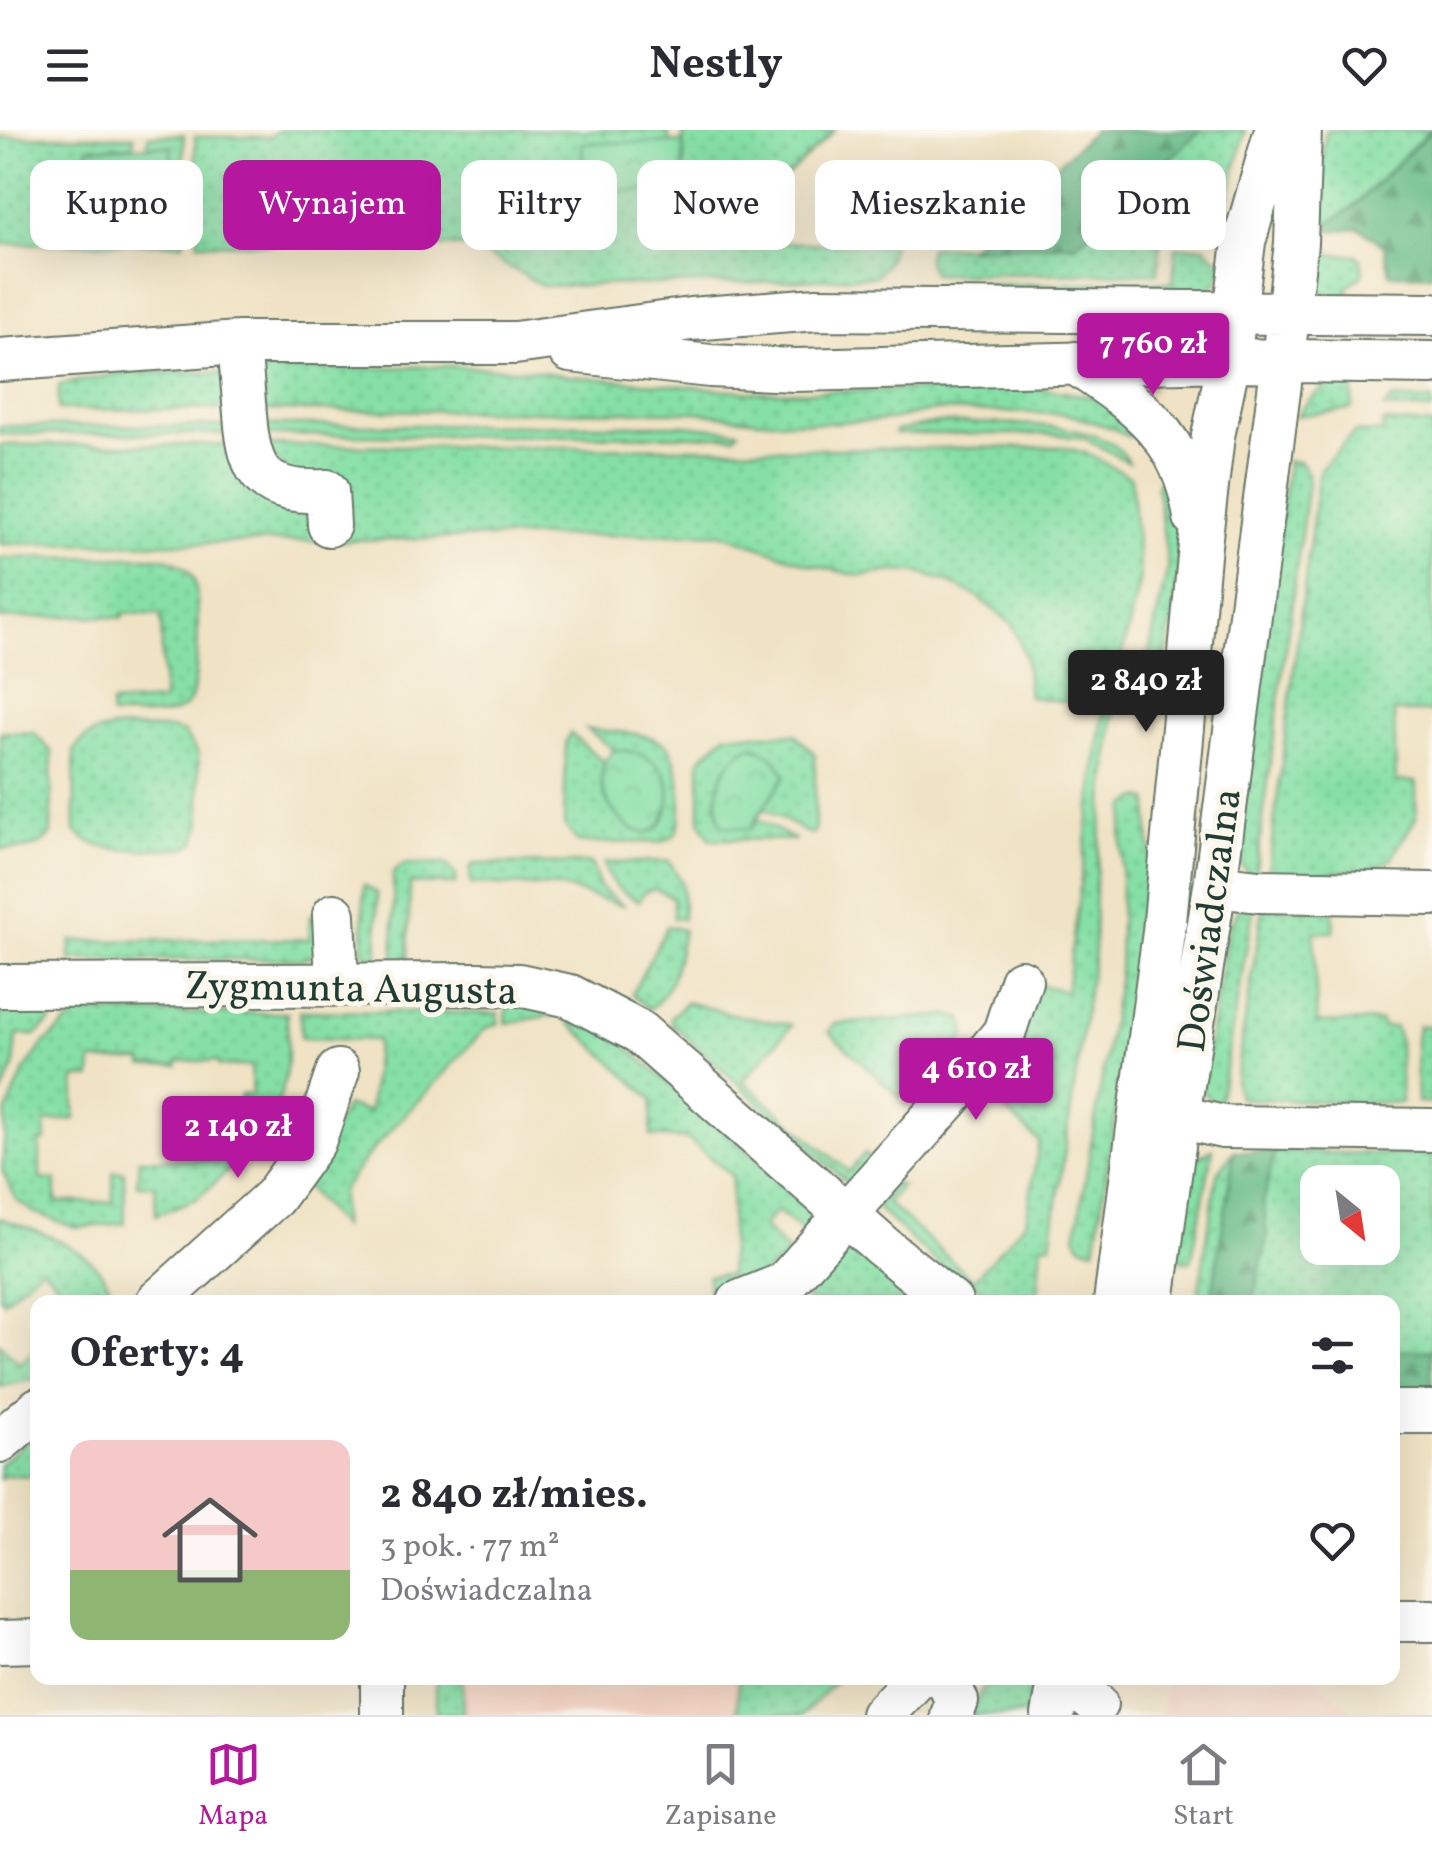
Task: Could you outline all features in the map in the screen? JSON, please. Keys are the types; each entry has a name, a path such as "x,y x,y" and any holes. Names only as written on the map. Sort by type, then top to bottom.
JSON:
{"street":[{"name":"Doświadczalna","path":"1153,1295 1164,932 1200,545 1213,436 1230,360 1244,242 1276,130"},
{"name":"Doświadczalna","path":"1117,1295 1215,886 1283,360 1296,242 1300,130"},
{"path":"0,360 239,343 515,343 691,319 817,309 1432,314"},
{"path":"1230,360 1257,333 1287,313"},
{"path":"0,334 157,336 239,343"},
{"path":"239,343 246,440 254,466 262,477 286,490 327,491 329,525"},
{"path":"515,343 624,358 795,370 1230,360 1432,362"},
{"path":"1074,363 1125,396 1164,436 1192,494 1200,545"},
{"path":"1215,886 1260,891 1432,894"},
{"path":"334,915 337,983"},
{"path":"789,1293 846,1214 1004,1033 1022,981"},
{"name":"Zygmunta Augusta","path":"0,986 519,985 616,1004 639,1032 943,1295"},
{"path":"165,1295 274,1197 314,1142 338,1070"},
{"path":"1160,1113 1223,1127 1432,1130"},
{"path":"1400,1412 1432,1412"},
{"path":"0,1440 30,1416"},
{"path":"1400,1620 1432,1620"},
{"path":"0,1642 30,1642"},
{"path":"382,1685 382,1715"},
{"path":"1053,1715 1083,1690"},
{"path":"912,1694 957,1701 952,1715"}],"shaded area":[{"path":"459,1685 738,1685 738,1715 458,1715"},
{"path":"1166,1685 1324,1685 1356,1715 1161,1715"}],"green space":[{"path":"278,130 669,130 669,142 617,172 617,160 461,160 461,247 441,247 441,160 223,160 223,243 203,243 203,160 196,160 195,137 270,137"},
{"path":"683,130 835,130 795,169 795,160 684,160"},
{"path":"1094,130 1201,130 1168,160 1081,160 1081,240 1077,244 1061,245 1061,161"},
{"path":"1201,130 1245,130 1226,209 1226,160 1168,160"},
{"path":"1326,130 1430,130 1352,208 1314,232"},
{"path":"1432,130 1432,275 1390,274 1384,246 1360,228 1314,232 1352,208"},
{"path":"184,135 184,160 171,160 171,146 148,146 148,136"},
{"path":"134,136 133,146 88,148 89,160 30,160 30,244 0,244 0,137"},
{"path":"683,142 683,160 637,160 637,190 617,191 617,160 582,160 582,143"},
{"path":"171,146 171,160 88,160 88,148"},
{"path":"617,190 637,190 637,250 795,250 795,243 815,243 815,250 891,250 886,264 875,276 543,286 478,250 617,250"},
{"path":"1081,240 1081,250 1160,250 1158,273 933,274 927,260 929,250 1061,250 1061,244"},
{"path":"1176,250 1208,250 1216,258 1228,257 1216,283 1196,298 952,294 944,285 1173,282"},
{"path":"1308,254 1356,255 1361,259 1363,274 1347,287 1349,298 1316,288 1309,275"},
{"path":"453,366 755,392 1039,388 1099,398 1140,427 1129,437 1067,414 935,410 891,420 822,423 695,412 254,410 255,371"},
{"path":"127,372 233,373 233,409 58,410 59,385"},
{"path":"1354,376 1352,409 1296,416 1321,390"},
{"path":"1393,399 1432,401 1432,410 1384,408"},
{"path":"1383,422 1432,425 1432,712 1394,712 1396,781 1416,782 1416,818 1390,860 1378,868 1267,879 1319,471 1354,433 1383,432"},
{"path":"938,423 1071,430 1116,447 1128,462 1084,438 1051,434 895,434"},
{"path":"257,425 685,425 739,431 735,436 257,435"},
{"path":"0,426 234,426 234,434 0,434"},
{"path":"0,445 236,445 299,481 261,445 1061,447 1086,453 1131,477 1140,578 1118,673 1095,888 1094,952 1051,1244 1042,1244 1038,1294 1004,1295 970,1284 929,1255 876,1207 895,1184 902,1186 887,1203 973,1280 1026,1221 1039,1141 987,1094 970,1111 967,1108 1040,985 1066,991 1104,707 1029,697 1025,657 1012,624 979,598 919,573 894,571 859,576 809,564 720,533 0,544"},
{"path":"1166,460 1174,486 1181,539 1177,593 1162,673 1154,671 1147,661 1168,567 1157,488"},
{"path":"1288,461 1300,462 1309,475 1255,877 1242,866 1238,856"},
{"path":"161,557 180,564 196,587 198,642 192,696 188,704 173,713 111,716 111,704 163,701 161,615 0,619 0,558"},
{"path":"172,729 184,733 198,754 201,825 195,842 186,848 142,850 112,848 85,840 75,831 74,751 82,741 104,731"},
{"path":"587,729 648,737 670,750 678,773 681,802 679,827 672,837 661,842 578,842 564,824 566,742 570,733 604,762 614,750"},
{"path":"0,732 34,733 52,752 51,834 34,847 0,849"},
{"path":"726,734 795,734 815,754 815,830 811,835 764,809 757,819 796,840 710,839 700,820 700,759"},
{"path":"752,746 772,757 785,776 750,829 722,826 717,803 721,779 733,758"},
{"path":"614,750 645,757 667,779 669,801 661,823 649,832 635,830 620,820 609,804 602,786 603,767"},
{"path":"1139,798 1149,800 1156,889 1132,1007 1095,1249 1082,1246 1076,1236 1119,975 1122,833 1127,806"},
{"path":"669,861 682,882 683,919 673,918 673,898 655,889 644,892 639,901 621,891 612,882 604,863"},
{"path":"591,863 600,888 624,906 560,887 471,884 473,864"},
{"path":"403,864 446,864 456,876 456,884 410,883 408,959 394,959 393,873"},
{"path":"364,885 377,893 378,958 363,950"},
{"path":"1254,905 1218,1108 1201,1089 1229,925 1240,908"},
{"path":"1263,908 1333,910 1334,932 1314,932 1317,1023 1381,1021 1382,1027 1395,1027 1401,1103 1240,1099 1235,1083"},
{"path":"310,915 314,915 327,948 306,959 70,960 71,941 309,939"},
{"path":"667,926 683,930 679,951 664,994 649,1009 632,994"},
{"path":"686,1002 792,1025 743,1081 849,1172 865,1153 870,1159 851,1186 672,1024 671,1017"},
{"path":"507,1003 565,1011 613,1035 810,1205 816,1224 806,1234 777,1211 763,1226 790,1254 733,1295 709,1295 708,1276 729,1275 732,1176 688,1139 651,1136 652,1099 560,1014 506,1023"},
{"path":"51,1010 51,1021 36,1035 17,1035 14,1067 0,1098 0,1011"},
{"path":"300,1011 498,1013 498,1024 486,1028 375,1147 341,1191 341,1227 304,1184 346,1106 369,1112 377,1040 301,1038"},
{"path":"78,1013 287,1013 281,1095 257,1144 208,1147 207,1124 241,1123 241,1094 252,1094 251,1066 219,1066 218,1061 143,1066 143,1061 92,1061 91,1078 75,1078 75,1119 45,1122 46,1141 40,1142 40,1179 56,1180 56,1202 113,1202 113,1172 124,1172 125,1223 75,1228 35,1213 17,1201 2,1171 6,1114 24,1071 41,1047"},
{"path":"950,1015 963,1019 966,1036 928,1083 909,1095 898,1096 829,1032 834,1024"},
{"path":"1418,1026 1432,1026 1432,1103 1417,1103"},
{"path":"1213,1149 1191,1261 1173,1260 1187,1169 1198,1156"},
{"path":"1234,1151 1432,1155 1432,1398 1400,1398 1400,1295 1198,1295 1217,1174"},
{"path":"1234,1151 1275,1152 1263,1203 1267,1237 1255,1295 1212,1295"},
{"path":"139,1159 240,1160 198,1198 156,1215 155,1185 137,1185"},
{"path":"0,1218 70,1246 99,1269 113,1295 77,1295 70,1288 65,1292 42,1267 4,1301 0,1297"},
{"path":"849,1242 908,1293 807,1295 807,1287"},
{"path":"0,1343 20,1364 30,1355 30,1380 0,1387"},
{"path":"1432,1350 1432,1398 1400,1398 1400,1351"},
{"path":"30,1438 30,1476 5,1475 0,1479 0,1464"},
{"path":"436,1685 462,1685 463,1715 436,1715"},
{"path":"738,1685 831,1685 803,1715 738,1715"},
{"path":"989,1685 1031,1685 1026,1715 971,1715 981,1691"}]}
